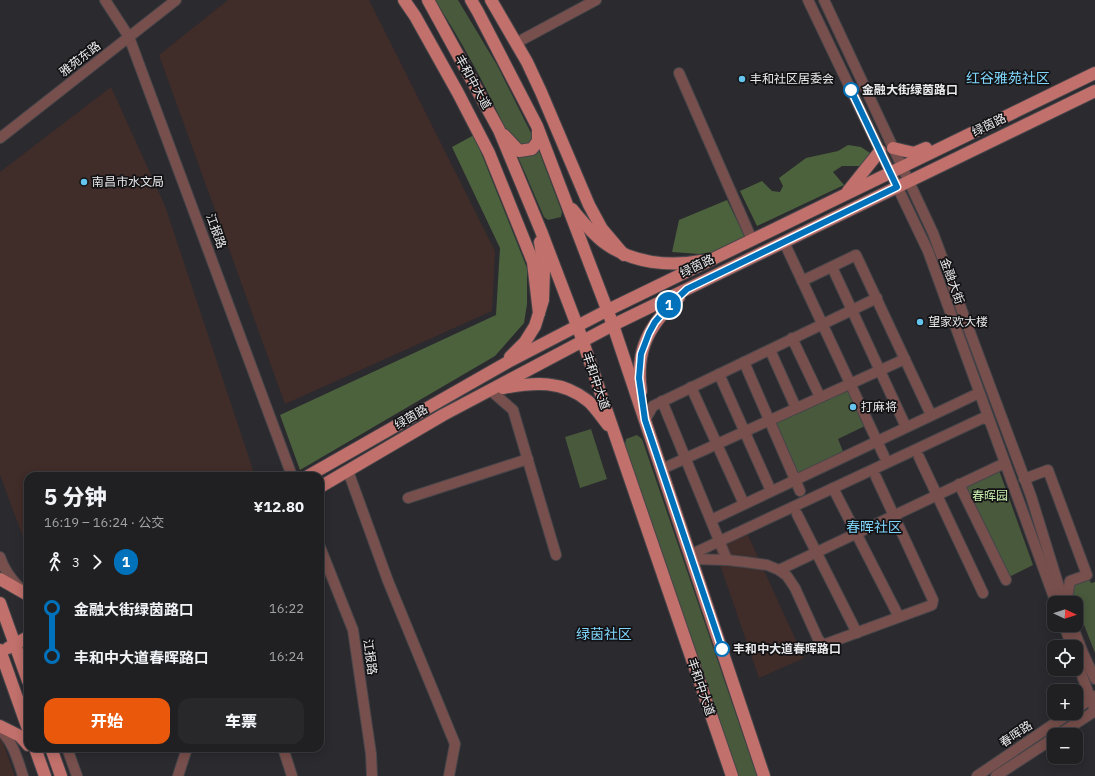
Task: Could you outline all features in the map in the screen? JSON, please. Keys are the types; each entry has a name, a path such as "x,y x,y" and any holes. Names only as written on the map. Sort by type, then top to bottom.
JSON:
{"main road":[{"path":"404,0 415,16 458,93 489,153 533,262 539,313"},
{"name":"丰和中大道","path":"428,0 499,130 535,217 577,326 732,776"},
{"path":"471,0 537,126 614,324 764,776"},
{"path":"491,0 516,42 541,92 586,198 602,230 624,255"},
{"name":"绿茵路","path":"315,472 501,366 608,310 1095,73"},
{"name":"绿茵路","path":"324,486 443,415 614,324 1095,91"},
{"path":"499,130 519,151 532,149 538,141 537,126"},
{"path":"893,148 914,153 956,134 970,133"},
{"path":"846,194 880,151"},
{"path":"568,205 605,244 624,255 648,261 670,263 689,263 714,258"},
{"path":"501,366 525,342 535,326 543,300 544,270 535,217"},
{"path":"645,420 639,378 641,354 646,337 655,322 687,289"},
{"path":"490,390 526,383 551,384 573,390 589,402 614,432"},
{"path":"0,579 24,593"},
{"path":"0,603 15,644 24,659"},
{"path":"24,639 0,652 4,674 24,720"},
{"path":"4,674 24,662"},
{"path":"0,726 20,736 24,740"},
{"path":"35,752 45,776"},
{"path":"52,752 61,776"}],"street":[{"name":"江报路","path":"105,0 129,37 291,472"},
{"name":"雅苑东路","path":"0,138 176,0"},
{"path":"516,42 596,0"},
{"name":"金融大街","path":"808,0 928,251 1053,596"},
{"name":"金融大街","path":"824,0 933,234 1031,496 1063,596"},
{"path":"678,73 752,240"},
{"path":"784,242 884,456"},
{"path":"802,281 856,255 932,415"},
{"path":"832,267 906,427"},
{"path":"645,420 653,406 662,401 877,298"},
{"path":"792,338 820,397"},
{"path":"770,350 796,408"},
{"path":"662,469 905,359"},
{"path":"744,362 800,491"},
{"path":"719,374 771,491"},
{"path":"691,388 744,504"},
{"path":"490,390 513,410 556,555"},
{"path":"711,520 979,393"},
{"path":"662,401 727,560"},
{"path":"691,557 719,542 983,418 989,420"},
{"path":"919,457 983,593"},
{"path":"408,498 528,459"},
{"path":"779,570 1005,462"},
{"path":"1024,479 1048,470 1087,575 1070,581 1067,596"},
{"path":"348,471 388,581 455,744 450,776"},
{"path":"691,557 767,565 779,570 787,576 795,588 818,639 823,645 932,605 933,600 876,477"},
{"path":"959,484 1006,580"},
{"path":"834,488 899,617"},
{"path":"797,514 857,633"},
{"path":"0,557 4,567 13,581 24,591"},
{"name":"江报路","path":"324,557 353,630 371,754 372,776"},
{"path":"1075,632 1095,679"},
{"path":"1069,728 1095,711 1093,697 1083,675"},
{"path":"1083,704 1093,697"},
{"name":"春晖路","path":"977,776 1060,720"},
{"path":"0,730 6,735 23,776"},
{"name":"春晖路","path":"996,776 1047,743"},
{"path":"68,752 77,776"},
{"path":"178,776 186,752"},
{"path":"284,752 292,776"}],"shaded area":[{"path":"228,0 369,0 495,251 492,311 285,404 159,55"},
{"path":"111,87 165,206 254,472 24,472 24,540 0,475 0,172"},
{"path":"747,533 804,658 759,678 715,550"},
{"path":"0,738 2,740 15,776 0,776"}],"green space":[{"path":"435,0 458,0 497,65 536,143 562,212 561,217 548,220 544,217 486,88"},
{"path":"474,135 527,268 527,304 524,323 495,356 300,470 280,415 496,315 500,248 452,147"},
{"path":"848,145 861,147 870,153 863,166 842,166 833,172 844,185 757,226 740,191 762,181 772,191 780,192 783,186 779,178 806,158 838,151"},
{"path":"727,200 745,237 713,252 699,254 672,252 679,220"},
{"path":"849,386 867,425 838,439 844,454 797,476 772,422"},
{"path":"591,429 607,479 580,488 565,437"},
{"path":"637,435 642,439 757,776 737,776 625,445 626,439"},
{"name":"春晖园","path":"999,470 1033,565 1009,577 965,485"},
{"path":"1089,579 1091,583 1095,582 1095,653 1083,622 1083,596 1073,596 1073,585"}],"bus line":[{"name":"1","path":"722,649 645,420 639,378 641,354 646,337 655,322 687,289 897,187 851,90"}],"place":[{"name":"丰和社区居委会","path":"742,79"},
{"name":"金融大街绿茵路口","path":"851,90"},
{"name":"南昌市水文局","path":"84,182"},
{"name":"望家欢大楼","path":"920,322"},
{"name":"打麻将","path":"853,407"},
{"name":"丰和中大道春晖路口","path":"722,649"}],"district":[{"name":"红谷雅苑社区","path":"1008,78"},
{"name":"春晖社区","path":"874,527"},
{"name":"绿茵社区","path":"604,634"}]}
